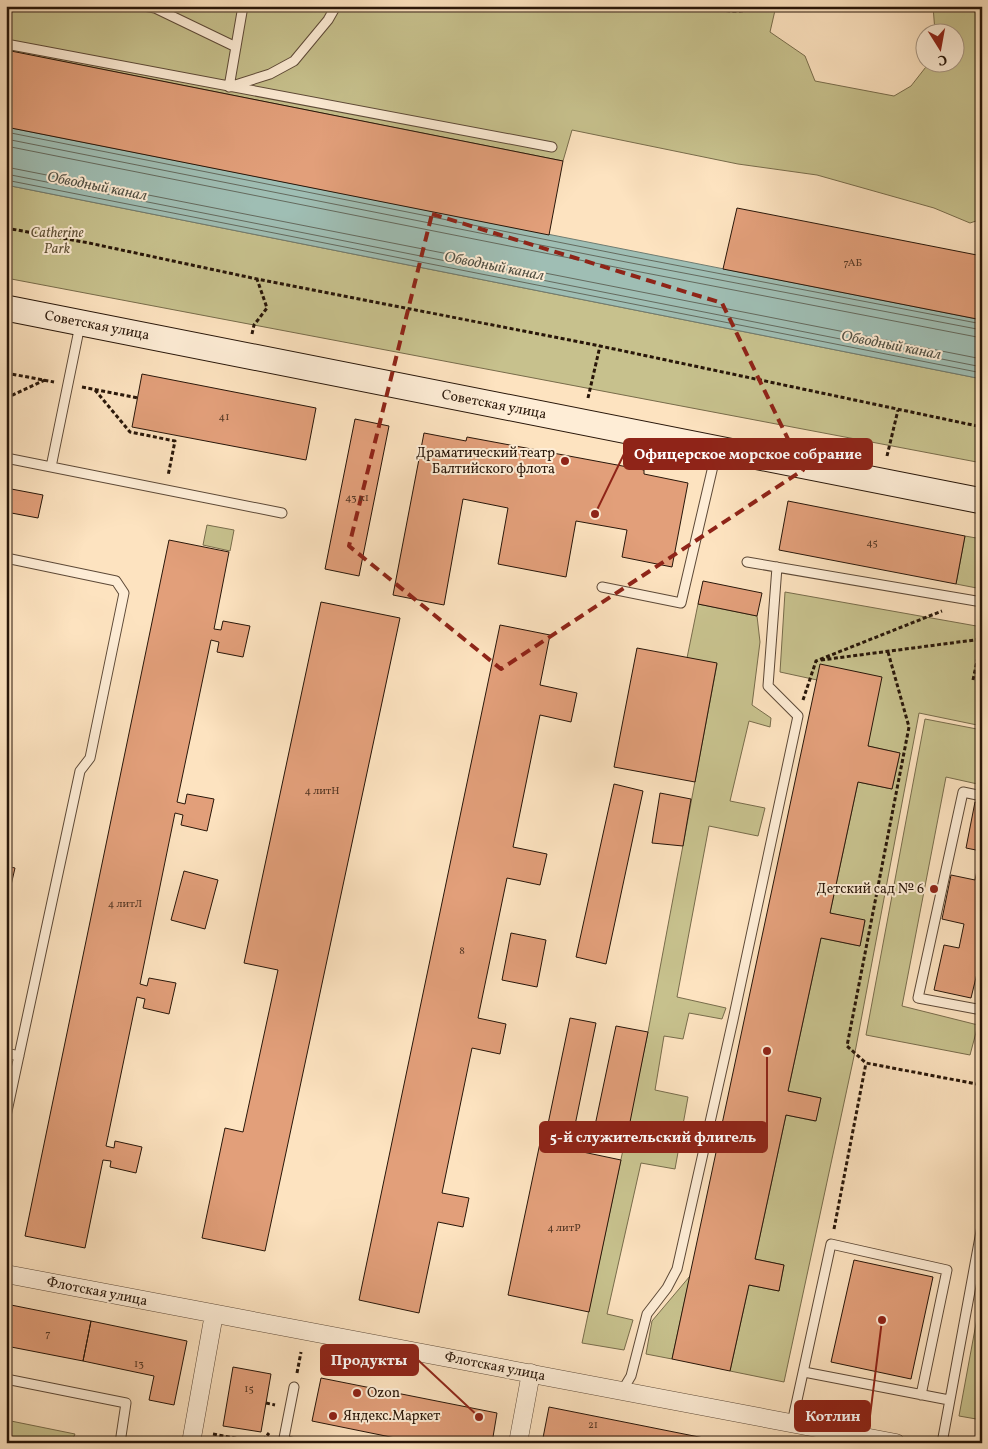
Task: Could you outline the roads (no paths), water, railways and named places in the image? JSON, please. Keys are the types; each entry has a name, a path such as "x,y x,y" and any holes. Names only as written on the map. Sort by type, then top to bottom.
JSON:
{"street":[{"name":"Советская улица","path":"6,308 982,501"},
{"name":"Флотская улица","path":"6,1274 792,1423 862,1440 896,1443"},
{"path":"190,1443 214,1314"},
{"path":"518,1443 530,1373"}],"lane":[{"path":"144,6 155,8 236,48"},
{"path":"229,87 244,6"},
{"path":"229,87 270,74 294,61 328,20 336,6"},
{"path":"6,44 552,148"},
{"path":"51,467 81,323"},
{"path":"602,587 681,603 717,449"},
{"path":"6,458 282,513"},
{"path":"6,558 116,581 124,593 90,758 80,771 6,1116"},
{"path":"747,562 982,602"},
{"path":"622,1391 631,1376 647,1314 667,1288 677,1269 798,716 768,686 778,567"},
{"path":"982,796 963,792 918,998 982,1010"},
{"path":"6,1054 19,1056"},
{"path":"942,1443 982,1226"},
{"path":"792,1423 831,1244 947,1270 921,1395"},
{"path":"804,1372 949,1400"},
{"path":"6,1379 126,1403 120,1443"},
{"path":"294,1388 284,1442 295,1443"}],"water":[{"name":"Обводный канал","path":"6,127 982,320 982,379 6,185"}],"place":[{"name":"Драматический театр Балтийского флота","path":"565,461"},
{"name":"Офицерское морское собрание","path":"595,514"},
{"name":"Детский сад № 6","path":"934,889"},
{"name":"5-й служительский флигель","path":"767,1051"},
{"name":"Котлин","path":"882,1320"},
{"name":"Ozon","path":"357,1393"},
{"name":"Яндекс.Маркет","path":"333,1416"},
{"name":"Продукты","path":"479,1417"}],"park label":[{"name":"Catherine Park","path":"57,242"}]}
